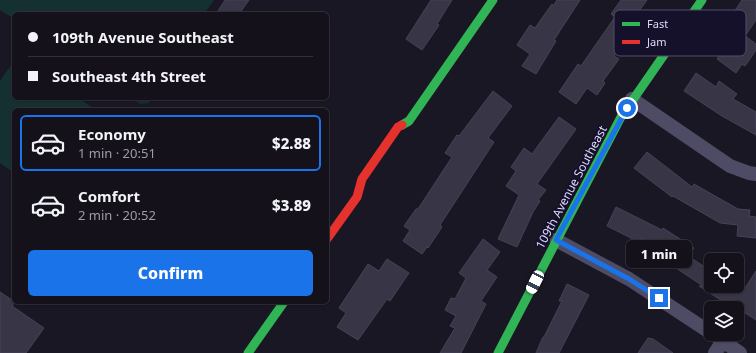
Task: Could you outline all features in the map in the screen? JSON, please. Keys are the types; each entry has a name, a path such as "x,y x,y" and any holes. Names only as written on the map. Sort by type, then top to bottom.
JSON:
{"street":[{"path":"408,134 410,121 493,0"},
{"name":"109th Avenue Southeast","path":"695,10 702,0"},
{"name":"109th Avenue Southeast","path":"498,353 621,117 663,56"},
{"path":"632,100 730,166 756,174"},
{"path":"357,197 362,179 398,127 410,121"},
{"path":"329,237 357,197 367,189"},
{"path":"556,240 629,279 704,328"},
{"path":"248,353 283,304"},
{"path":"715,353 716,341"},
{"path":"723,341 740,353"}],"green space":[{"path":"0,0 214,0 205,12 12,12 12,18 0,10"},
{"path":"12,64 12,100 81,100 93,108 12,108 12,172 0,163 0,81"},
{"path":"134,100 150,100 149,103 140,104"}],"building":[{"path":"225,0 249,0 240,12 217,12"},
{"path":"431,0 452,0 437,24 439,25 422,50 406,39"},
{"path":"557,0 580,0 554,40 556,41 536,74 522,66 530,54 517,45 530,25 535,28 552,4 553,6"},
{"path":"621,0 647,0 640,10 614,10 614,16 611,14"},
{"path":"742,0 756,0 756,20 746,35 746,10 735,10"},
{"path":"614,18 614,56 619,59 603,81 605,83 597,95 587,88 576,104 559,92 578,64 581,66"},
{"path":"746,37 756,44 756,50 745,66 742,64 736,73 717,59 719,56 746,56"},
{"path":"696,73 716,87 719,81 737,94 733,99 756,112 756,135 722,116 684,91"},
{"path":"493,91 512,106 488,138 494,142 440,225 442,227 428,248 427,247 422,254 403,241 410,230 404,226 416,209 418,209 452,157 445,153 457,135 459,136"},
{"path":"559,117 576,129 537,184 546,190 538,200 540,201 533,212 517,247 498,239 519,195 506,186 516,171 511,167 524,148 532,154"},
{"path":"647,152 692,187 694,184 738,209 750,210 749,216 756,217 756,238 737,236 738,225 720,223 673,196 672,197 634,168"},
{"path":"616,207 662,230 663,228 694,248 688,256 704,266 704,289 699,286 703,286 670,264 673,259 641,238 639,242 607,226"},
{"path":"483,239 500,252 487,270 497,277 481,301 486,304 461,353 440,353 455,328 450,326 456,316 445,310 451,298 455,299 466,278 459,273"},
{"path":"387,259 409,273 390,301 387,299 358,340 337,327 346,313 339,308 368,264 379,271"},
{"path":"756,271 756,320 744,312 744,301 722,301 710,293 744,293 744,289"},
{"path":"567,284 589,295 559,353 536,353 562,301 559,301"},
{"path":"0,292 12,300 12,304 14,304 12,306 44,328 26,353 0,353"},
{"path":"648,338 653,339 673,353 638,353"}],"traffic: fast":[{"path":"402,125 409,121 493,0"},
{"path":"695,10 702,0"},
{"path":"498,353 621,117 663,56"},
{"path":"248,353 283,304"}],"traffic: jam":[{"path":"329,236 357,197 362,179 398,127 402,125"}],"route":[{"path":"627,108 556,240 629,279 659,298"}]}
